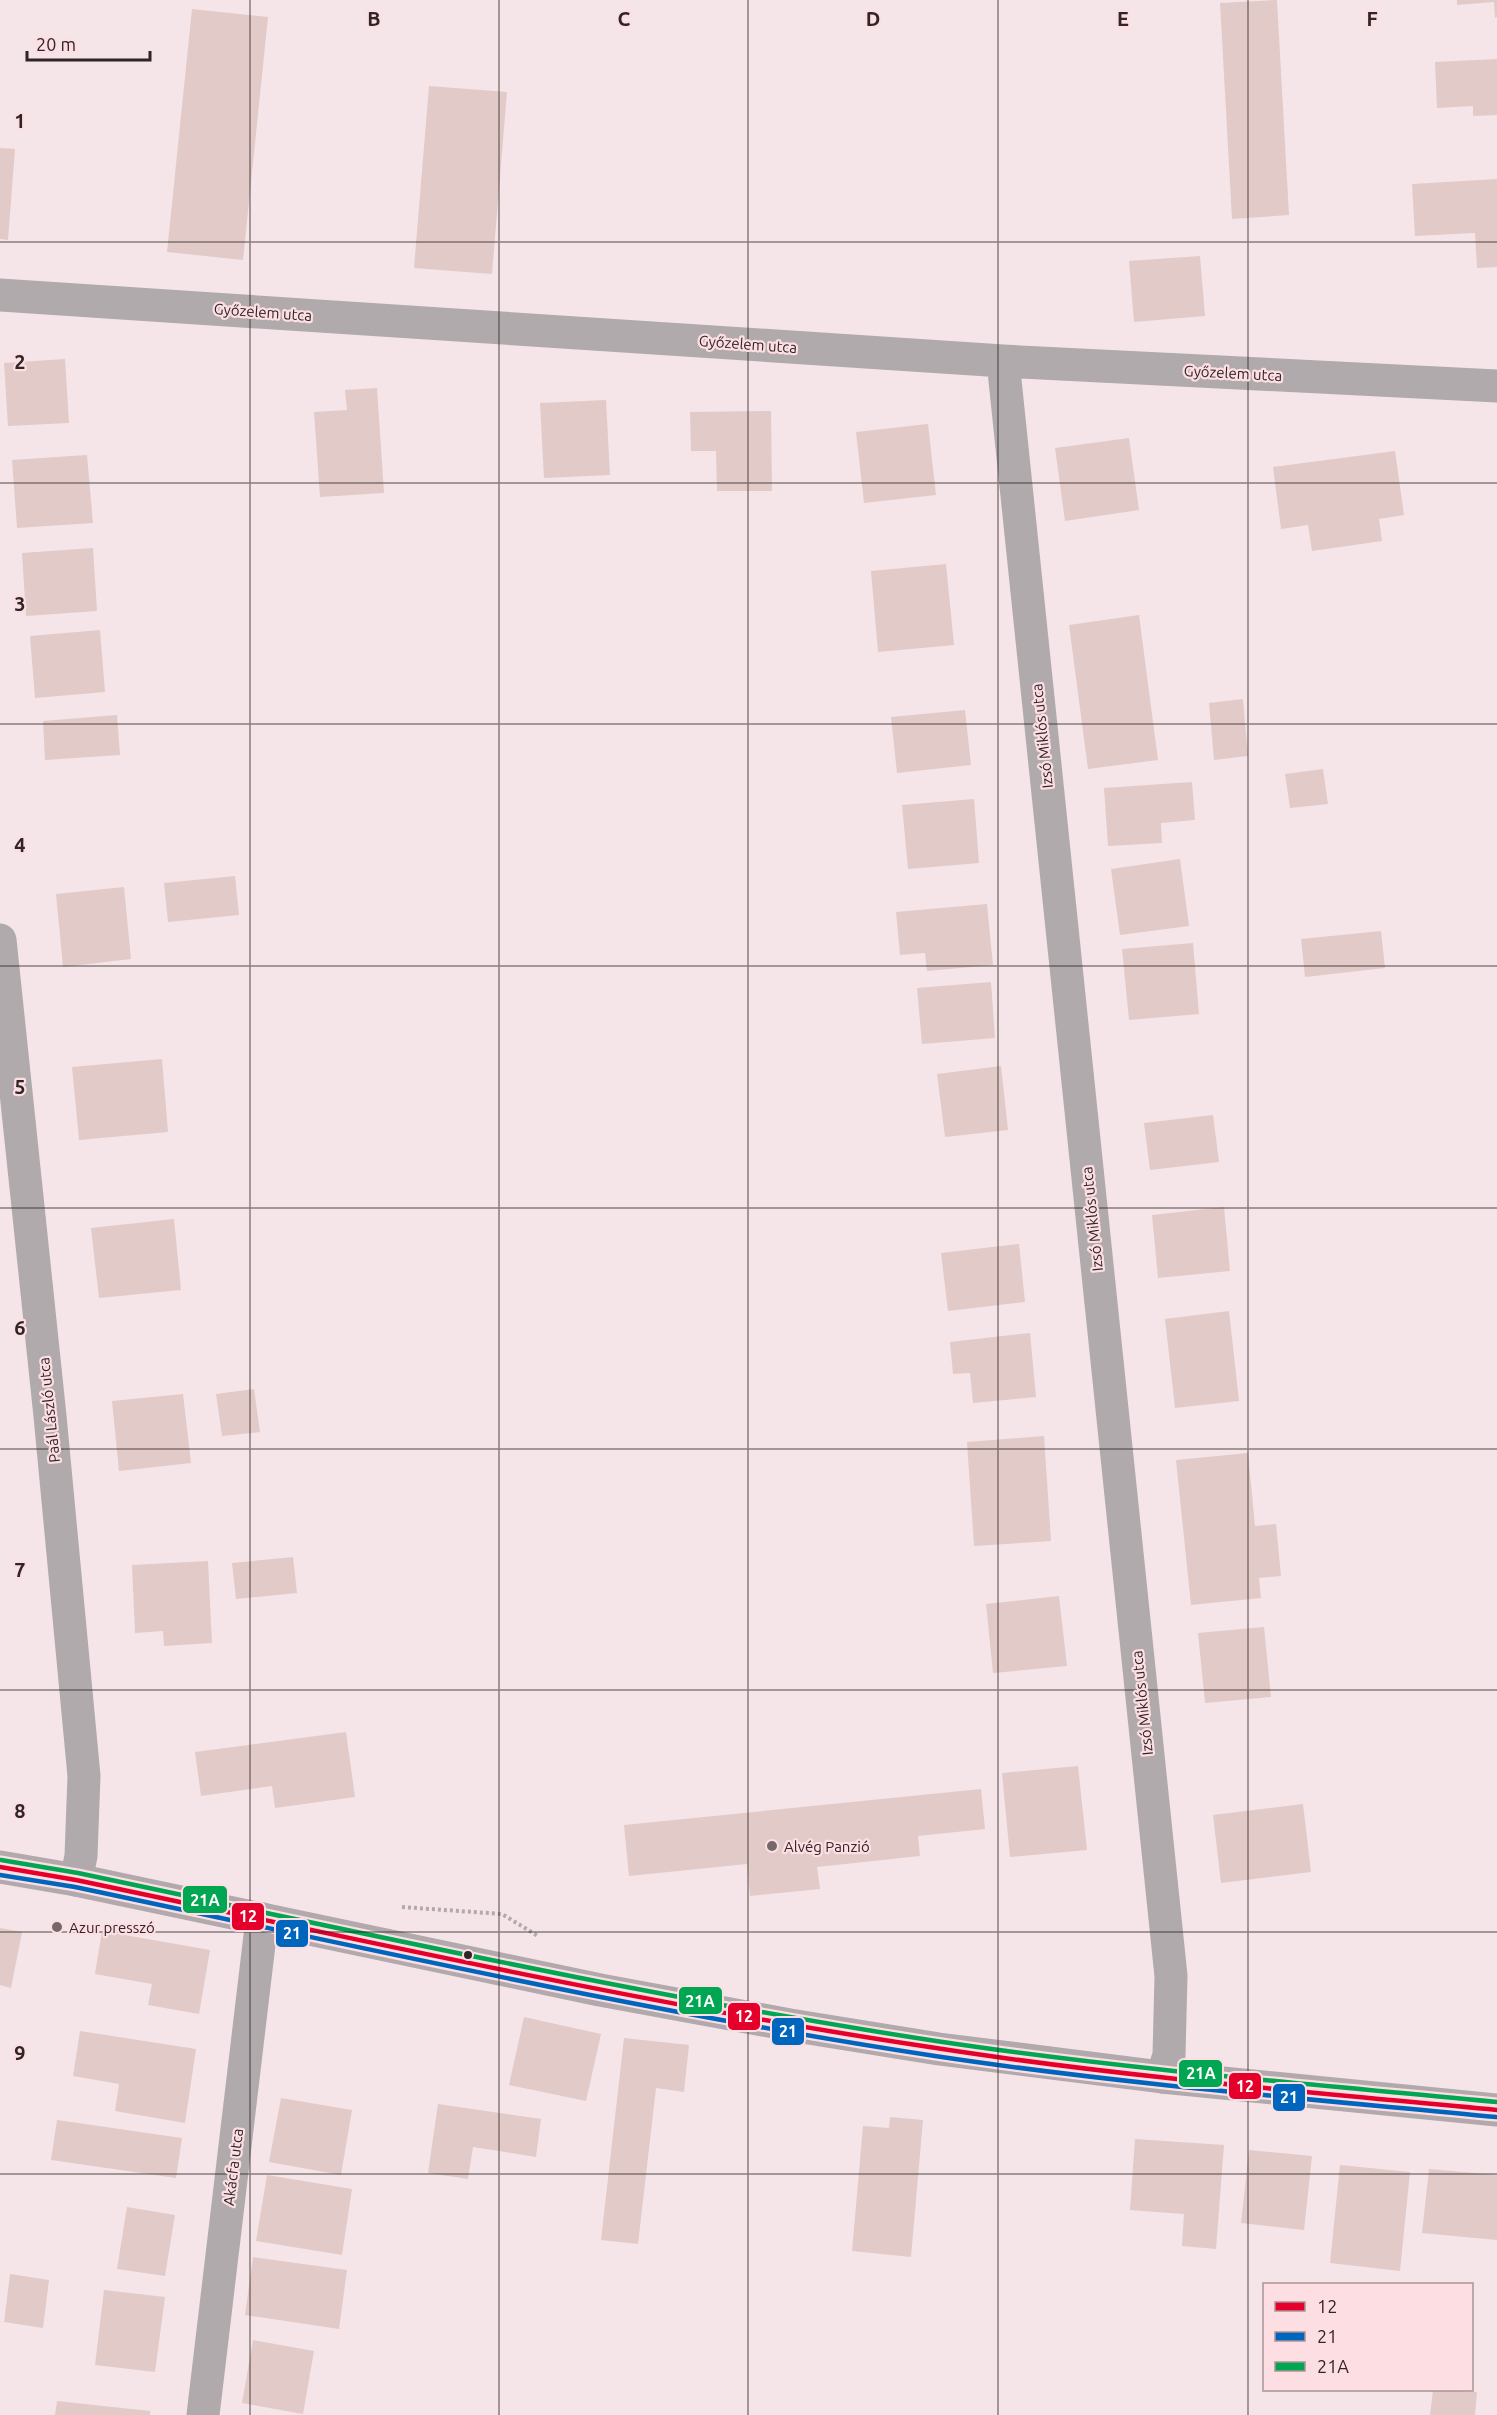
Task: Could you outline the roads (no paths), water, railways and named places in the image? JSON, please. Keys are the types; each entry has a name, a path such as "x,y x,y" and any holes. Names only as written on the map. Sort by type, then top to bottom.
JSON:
{"street":[{"name":"Győzelem utca","path":"0,295 1003,361 1497,386"},
{"name":"Izsó Miklós utca","path":"1003,361 1171,1976 1169,2055 1162,2078"},
{"name":"Paál László utca","path":"0,940 50,1416 84,1776 81,1856 76,1880"},
{"path":"0,1867 76,1880 600,1990 790,2025 951,2050 1162,2078 1497,2110"},
{"name":"Akácfa utca","path":"203,2415 262,1919"}],"place":[{"name":"Alvég Panzió","path":"772,1846"},
{"name":"Azur presszó","path":"57,1927"}]}
